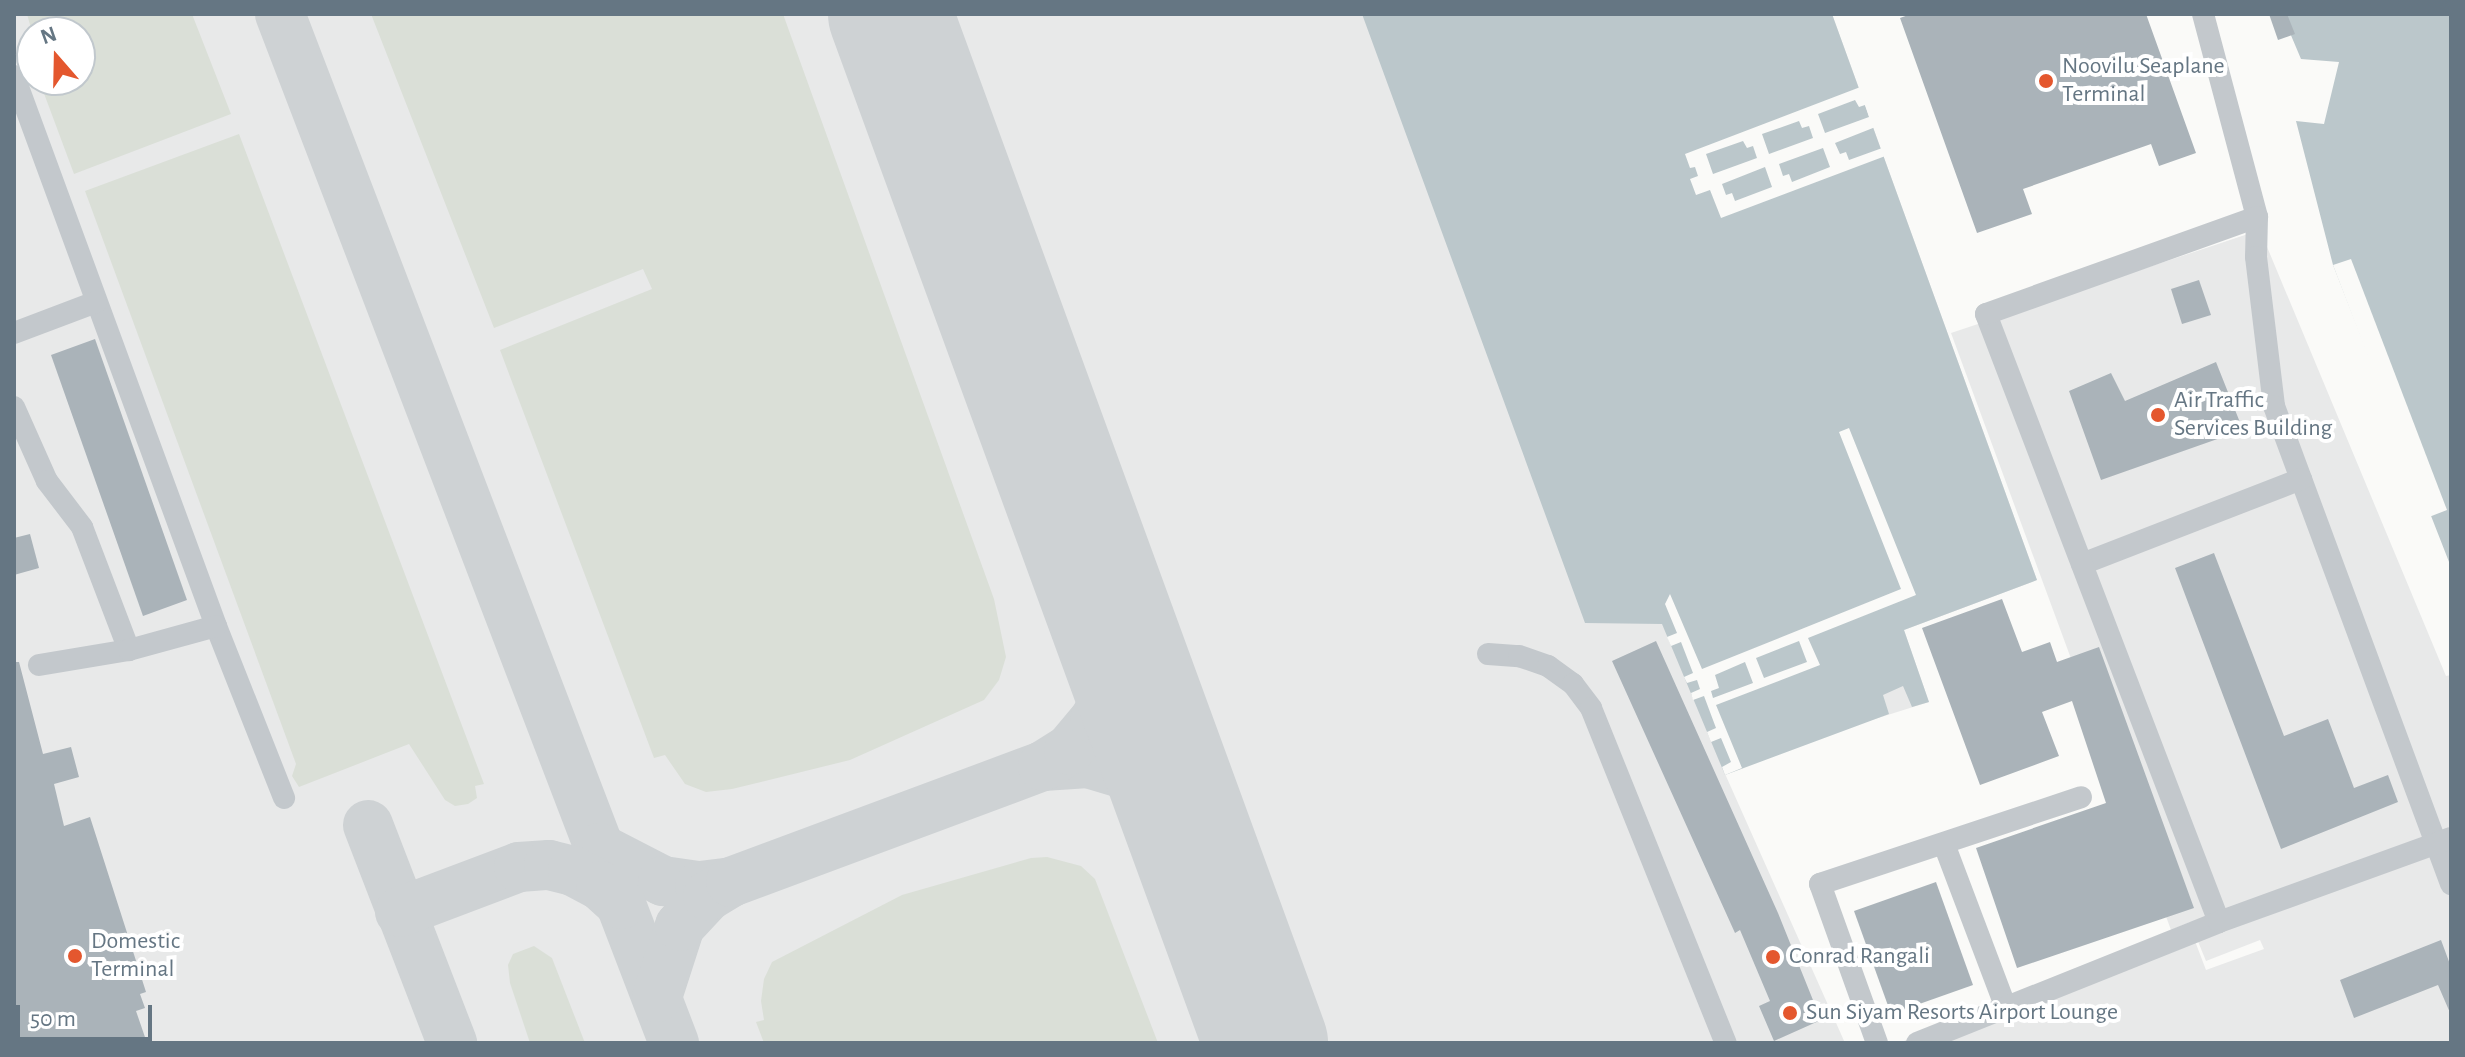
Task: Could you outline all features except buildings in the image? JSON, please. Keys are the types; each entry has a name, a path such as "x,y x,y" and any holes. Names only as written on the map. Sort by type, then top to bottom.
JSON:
{"lane":[{"path":"2203,14 2257,217 2256,257 2274,406 2443,841 2451,884"},
{"path":"14,76 216,626 284,798"},
{"path":"2219,922 1986,314 2257,217"},
{"path":"14,333 96,302"},
{"path":"14,407 47,481 82,527 129,650"},
{"path":"2082,564 2301,479"},
{"path":"39,665 129,650 216,626"},
{"path":"1488,654 1519,656 1548,666 1573,684 1591,708 1726,1043"},
{"path":"1877,1043 1820,884 2081,797"},
{"path":"1917,1043 2219,922 2443,841"},
{"path":"1944,844 2006,1008"}],"shaded area":[{"path":"14,14 1832,14 2037,580 1904,630 1929,702 1722,767 1845,1043 14,1043"},
{"path":"192,14 231,114 74,174 45,96 96,96 96,16 28,16"},
{"path":"371,14 783,14 994,599 1006,657 999,680 984,700 850,760 732,789 706,792 685,784 665,755 654,758 500,350 652,289 643,269 494,328"},
{"path":"1362,14 1832,14 2037,580 1904,630 1929,702 1912,707 1903,686 1883,695 1889,714 1725,775 1662,624 1585,623"},
{"path":"2282,14 2451,14 2451,567 2333,265 2296,121 2324,124 2339,62 2301,59"},
{"path":"239,134 484,784 475,786 477,798 468,804 455,806 445,800 409,744 299,787 292,776 296,764 85,191"},
{"path":"2260,230 2446,676 2451,675 2451,1043 1899,1043 2190,928 2206,970 2264,949 2260,940 2206,961 2190,922 2171,930 1951,333"},
{"path":"1047,857 1081,866 1095,879 1158,1043 764,1043 756,1022 764,1020 761,1001 764,979 772,962 902,895 1031,858"},
{"path":"534,946 552,958 585,1043 530,1043 510,983 508,965 513,954"}],"pier":[{"path":"1863,86 1878,126 1835,143 1840,154 1846,152 1849,160 1885,147 1888,155 1721,218 1710,190 1696,195 1690,179 1698,176 1695,167 1690,168 1685,154","holes":["1855,100 1859,107 1865,105 1869,117 1825,133 1818,114","1799,121 1802,128 1809,126 1813,138 1769,154 1762,134","1743,141 1747,148 1753,146 1757,158 1713,174 1706,154","1823,148 1830,167 1792,182 1789,174 1783,176 1779,164","1765,167 1772,187 1735,201 1732,193 1726,195 1722,184"]},
{"path":"2351,259 2447,510 2429,517 2333,265"},
{"path":"1849,428 1916,595 1808,638 1820,665 1716,705 1742,768 1725,775 1722,767 1731,762 1721,738 1711,742 1707,732 1716,728 1704,696 1693,700 1691,693 1700,689 1697,680 1687,683 1684,677 1693,673 1681,642 1671,646 1667,637 1677,633 1665,604 1670,594 1702,669 1901,589 1839,432","holes":["1799,641 1807,662 1764,678 1756,658","1745,662 1753,683 1713,698 1711,691 1719,688 1715,675"]}],"taxiway":[{"path":"280,14 674,1043"},
{"path":"657,997 680,926 708,896 731,882 1043,766 1069,750 1095,719 1108,694 1114,661 1111,618"},
{"path":"1043,766 1088,763 1134,777 1167,803 1191,839"},
{"path":"368,825 452,1043"},
{"path":"599,848 663,881 700,886 731,882"},
{"path":"400,912 519,867 549,865 573,871 601,886 621,904"}],"runway":[{"path":"890,14 1266,1043"}],"place":[{"name":"Noovilu Seaplane Terminal","path":"2046,81"},
{"name":"Air Traffic Services Building","path":"2158,415"},
{"name":"Domestic Terminal","path":"75,956"},
{"name":"Conrad Rangali","path":"1773,957"},
{"name":"Sun Siyam Resorts Airport Lounge","path":"1790,1013"}]}
